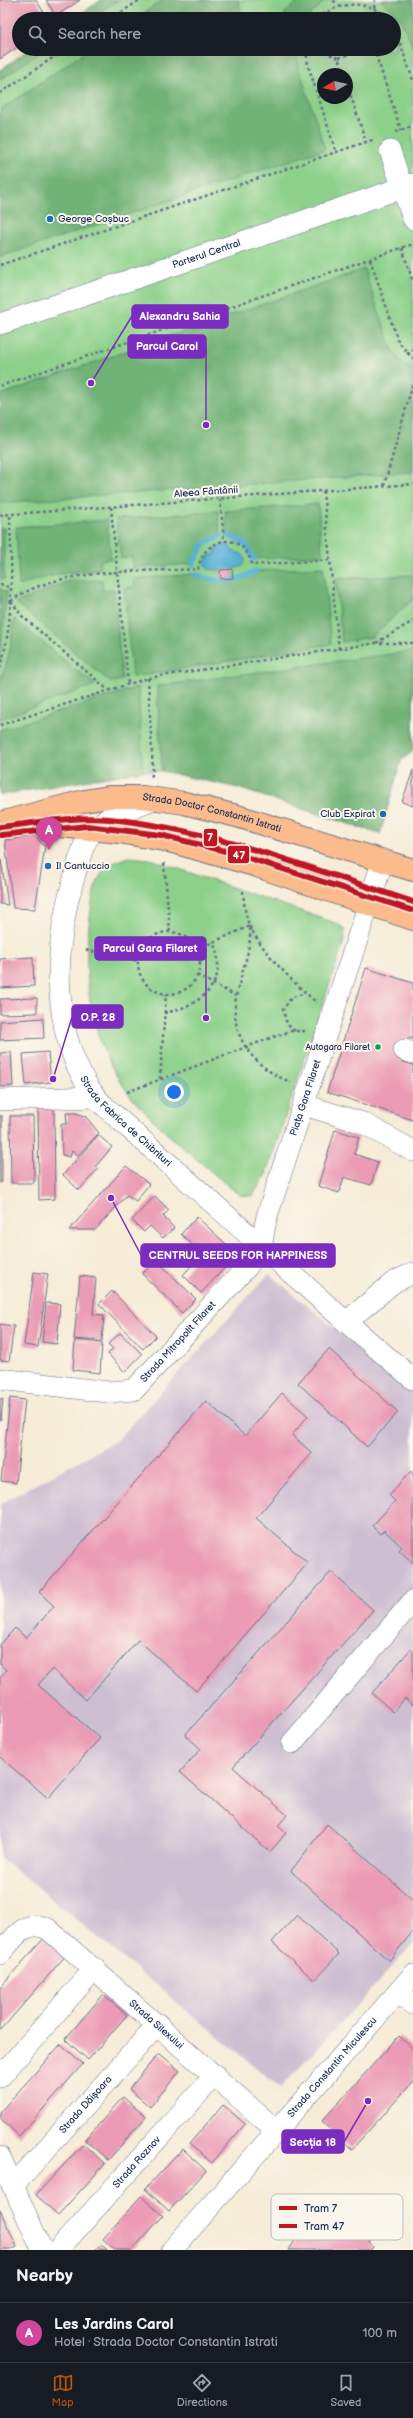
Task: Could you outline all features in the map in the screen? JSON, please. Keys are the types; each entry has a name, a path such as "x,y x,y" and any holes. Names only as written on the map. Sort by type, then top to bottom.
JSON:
{"main road":[{"name":"Strada Doctor Constantin Istrati","path":"4,822 45,809 84,801 117,797 149,798 237,816 413,870"},
{"name":"Strada Doctor Constantin Istrati","path":"4,822 94,829 135,834 199,848 413,919"}],"street":[{"path":"386,141 408,186 413,219"},
{"name":"Parterul Central","path":"0,324 408,186"},
{"name":"Strada Fabrica de Chibrituri","path":"149,798 109,819 94,829 82,851 70,890 62,928 60,964 65,1021 71,1047 79,1070 96,1097 346,1322 413,1379"},
{"name":"Piața Gara Filaret","path":"261,1246 267,1216 383,860"},
{"path":"0,1100 96,1097"},
{"path":"304,1105 363,1124 413,1151"},
{"name":"Strada Mitropolit Filaret","path":"0,1379 108,1392 134,1390 246,1268 261,1246"},
{"path":"346,1322 394,1282 413,1273"},
{"path":"292,1742 413,1601"},
{"name":"Strada Silexului","path":"0,1954 24,1928 32,1924 48,1929 95,1968 277,2131"},
{"path":"0,2077 95,1968"},
{"name":"Strada Constantin Miculescu","path":"172,2250 277,2131 406,1998 413,1975"},
{"name":"Strada Dăișoara","path":"13,2186 158,2024"},
{"name":"Strada Roznov","path":"58,2250 215,2075"},
{"path":"0,2157 42,2250"}],"path":[{"path":"122,12 140,0"},
{"path":"334,0 336,6"},
{"path":"374,8 375,0"},
{"path":"328,12 336,6 353,3 374,8 380,12"},
{"path":"401,46 413,80"},
{"path":"0,93 56,56"},
{"path":"307,56 308,65 336,152"},
{"path":"334,56 338,58 344,56"},
{"path":"376,56 401,130"},
{"path":"338,58 342,68"},
{"path":"353,102 366,142"},
{"path":"0,265 366,142 386,141 401,130 413,126"},
{"path":"0,386 413,244"},
{"path":"402,248 413,282"},
{"path":"370,259 398,341 407,354 413,359"},
{"path":"407,354 413,349"},
{"path":"384,487 413,383"},
{"name":"Aleea Fântânii","path":"0,516 413,484"},
{"path":"323,491 339,650"},
{"path":"220,499 224,540"},
{"path":"111,507 128,684"},
{"path":"0,668 6,650 11,601 10,515"},
{"path":"11,601 41,583 64,577 198,569 204,552 213,544 224,540 238,544 244,548 250,556 252,565 329,560"},
{"path":"0,584 11,588"},
{"path":"11,601 22,616 107,689"},
{"path":"376,643 413,621"},
{"path":"0,725 107,689 148,678 339,650 376,643 413,643"},
{"path":"148,678 153,771 149,798"},
{"path":"164,863 170,931"},
{"path":"243,891 244,903 250,926 265,949 305,993 322,1007"},
{"path":"197,949 250,926"},
{"path":"250,926 247,958 236,996 236,1021 246,1047 254,1060 266,1071 296,1084"},
{"path":"170,931 187,937 197,949 200,961 197,975 186,989 180,992 166,994 153,989 145,982 139,972 138,961 140,950 150,937 160,932 170,931"},
{"path":"164,1013 194,1004 207,993 213,984 218,958 213,942"},
{"path":"86,950 138,961"},
{"path":"197,975 236,996"},
{"path":"295,1031 287,1024 283,1010 291,998 305,993"},
{"path":"160,1079 166,994"},
{"path":"127,1092 246,1047 295,1031 314,1031"}],"shaded area":[{"path":"269,1274 413,1393 413,1944 281,2088 0,1857 0,1504 117,1440"}],"green space":[{"path":"101,0 413,0 413,751 401,761 380,834 238,788 199,778 162,771 143,771 0,795 0,70 20,56 401,56 401,12 84,12"},
{"path":"101,0 118,0 100,12 84,12"},
{"path":"163,0 238,0 241,12 145,12"},
{"path":"300,0 325,1 313,12 286,12"},
{"path":"380,0 413,0 413,50 408,35 401,22 401,12 394,12"},
{"path":"20,56 35,56 0,80 0,70"},
{"path":"80,56 297,56 299,68 325,149 0,257 0,110"},
{"path":"364,269 392,349 398,359 413,370 413,472 0,503 0,395"},
{"path":"318,504 322,555 254,559 245,543 227,535 225,511"},
{"path":"218,511 220,536 203,545 193,564 133,568 132,557 121,558 116,519"},
{"path":"107,520 111,559 100,560 100,569 49,577 19,586 16,527"},
{"path":"0,528 4,528 4,580 0,578"},
{"path":"323,567 331,644 132,677 124,588 135,587 134,579 194,574 209,580 227,580 243,577 256,571"},
{"path":"413,575 413,599 372,637 342,642 335,579"},
{"path":"102,580 102,590 114,589 122,680 110,682 16,603 68,581"},
{"path":"0,589 7,592 0,654"},
{"path":"14,619 95,685 0,719 0,684 10,651"},
{"path":"413,651 413,751 401,761 380,834 238,788 162,771 157,686"},
{"path":"138,687 143,771 0,795 0,730"},
{"path":"128,857 150,859 338,924 345,930 344,941 265,1177 252,1196 239,1195 177,1142 142,1109 125,1089 101,1044 94,1020 89,994 87,969 87,943 91,907 95,888 103,873 109,866"}],"water":[{"path":"223,544 228,545 234,552 242,554 245,559 243,566 232,569 233,578 221,579 220,570 208,569 205,564 207,557 215,554 216,549"}],"building":[{"path":"0,0 36,0 44,12 12,12 12,51 0,59"},
{"path":"46,0 80,0 62,12 54,12"},
{"path":"232,569 233,578 221,579 220,570"},
{"path":"413,770 413,806 402,802"},
{"path":"35,836 45,847 35,909 13,908 5,840"},
{"path":"1,860 8,905 0,904"},
{"path":"33,957 34,986 0,988 0,959"},
{"name":"Autogara Filaret","path":"366,968 413,983 413,1039 408,1038 401,1061 413,1065 413,1120 327,1092"},
{"path":"37,998 37,1013 0,1014 0,999"},
{"path":"43,1018 44,1038 0,1040 0,1021"},
{"path":"11,1052 13,1086 0,1087 0,1053"},
{"path":"48,1052 51,1082 26,1085 23,1054"},
{"path":"38,1106 54,1106 55,1199 39,1200"},
{"path":"66,1113 76,1113 86,1117 99,1133 78,1155 72,1151 70,1157 62,1155 61,1124 67,1124"},
{"path":"0,1116 2,1116 2,1182 0,1182"},
{"path":"10,1116 33,1116 34,1183 11,1183"},
{"path":"335,1130 359,1137 354,1154 378,1162 371,1185 344,1177 339,1193 318,1186"},
{"path":"98,1135 112,1147 95,1167 98,1169 79,1190 63,1175"},
{"path":"126,1166 149,1184 136,1201 127,1195 95,1230 69,1230"},
{"path":"155,1196 169,1210 163,1216 174,1228 163,1238 150,1226 144,1232 132,1220"},
{"path":"197,1217 226,1244 231,1256 230,1262 201,1293 183,1275 202,1254 181,1234"},
{"path":"156,1260 196,1299 182,1313 142,1274"},
{"path":"34,1272 48,1274 38,1347 24,1345"},
{"path":"80,1276 96,1278 93,1314 104,1315 102,1341 74,1339"},
{"path":"112,1291 156,1336 143,1349 99,1304"},
{"path":"46,1303 60,1304 57,1344 42,1342"},
{"path":"0,1324 14,1326 9,1361 0,1360"},
{"path":"120,1333 142,1354 125,1372 108,1354 113,1349 108,1344"},
{"path":"75,1340 102,1343 100,1373 73,1370"},
{"path":"329,1349 398,1412 367,1447 298,1383"},
{"path":"282,1393 308,1416 292,1435 312,1453 256,1518 308,1563 196,1691 138,1640 86,1700 52,1669 38,1685 100,1738 48,1798 0,1757 0,1678 6,1670 0,1664 0,1645 15,1628 26,1638 54,1606 39,1592 206,1401 245,1436"},
{"path":"10,1398 25,1400 16,1483 1,1481"},
{"path":"0,1399 3,1399 1,1420 0,1420"},
{"path":"411,1471 413,1474 413,1563 399,1550 402,1547 384,1530 380,1534 372,1526 395,1501 389,1495"},
{"path":"331,1572 373,1610 233,1767 287,1815 278,1826 286,1833 270,1852 180,1772 201,1749 185,1735"},
{"path":"411,1649 413,1651 413,1705 405,1698 393,1712 372,1693"},
{"path":"327,1824 413,1900 413,1931 389,1961 291,1871"},
{"path":"297,1915 339,1954 314,1980 272,1942"},
{"path":"47,1935 68,1953 0,2031 0,1987"},
{"path":"103,1995 127,2015 88,2060 65,2039"},
{"path":"399,2036 413,2049 413,2082 352,2149 322,2121"},
{"path":"61,2044 83,2064 19,2136 0,2118 0,2112"},
{"path":"159,2053 180,2071 150,2107 129,2089"},
{"path":"123,2097 146,2117 108,2160 85,2140"},
{"path":"223,2105 245,2124 212,2163 189,2144"},
{"path":"83,2144 105,2164 58,2215 36,2195"},
{"path":"183,2149 206,2171 169,2211 145,2189"},
{"path":"141,2196 163,2216 132,2250 115,2250 103,2239"},
{"path":"0,2210 17,2247 10,2250 0,2250"},
{"path":"295,2240 371,2240 369,2243 373,2246 371,2250 289,2250"},
{"path":"101,2244 107,2250 95,2250"}],"waterway":[{"path":"227,535 245,543 254,559"},
{"path":"193,564 203,545 220,536"},
{"path":"194,574 209,579 233,580 256,571"}],"tram line":[{"name":"7","path":"0,827 82,818 109,819 148,824 225,841 263,852 413,902"},
{"name":"47","path":"1,835 87,826 161,835 233,853 411,910"}],"place":[{"name":"George Coșbuc","path":"50,219"},
{"name":"Alexandru Sahia","path":"91,383"},
{"name":"Parcul Carol","path":"206,425"},
{"name":"Club Expirat","path":"383,814"},
{"name":"Les Jardins Carol","path":"49,850"},
{"name":"Il Cantuccio","path":"48,866"},
{"name":"Parcul Gara Filaret","path":"206,1018"},
{"name":"Autogara Filaret","path":"378,1047"},
{"name":"O.P. 28","path":"53,1079"},
{"name":"CENTRUL SEEDS FOR HAPPINESS","path":"111,1198"},
{"name":"Secția 18","path":"368,2101"}]}
